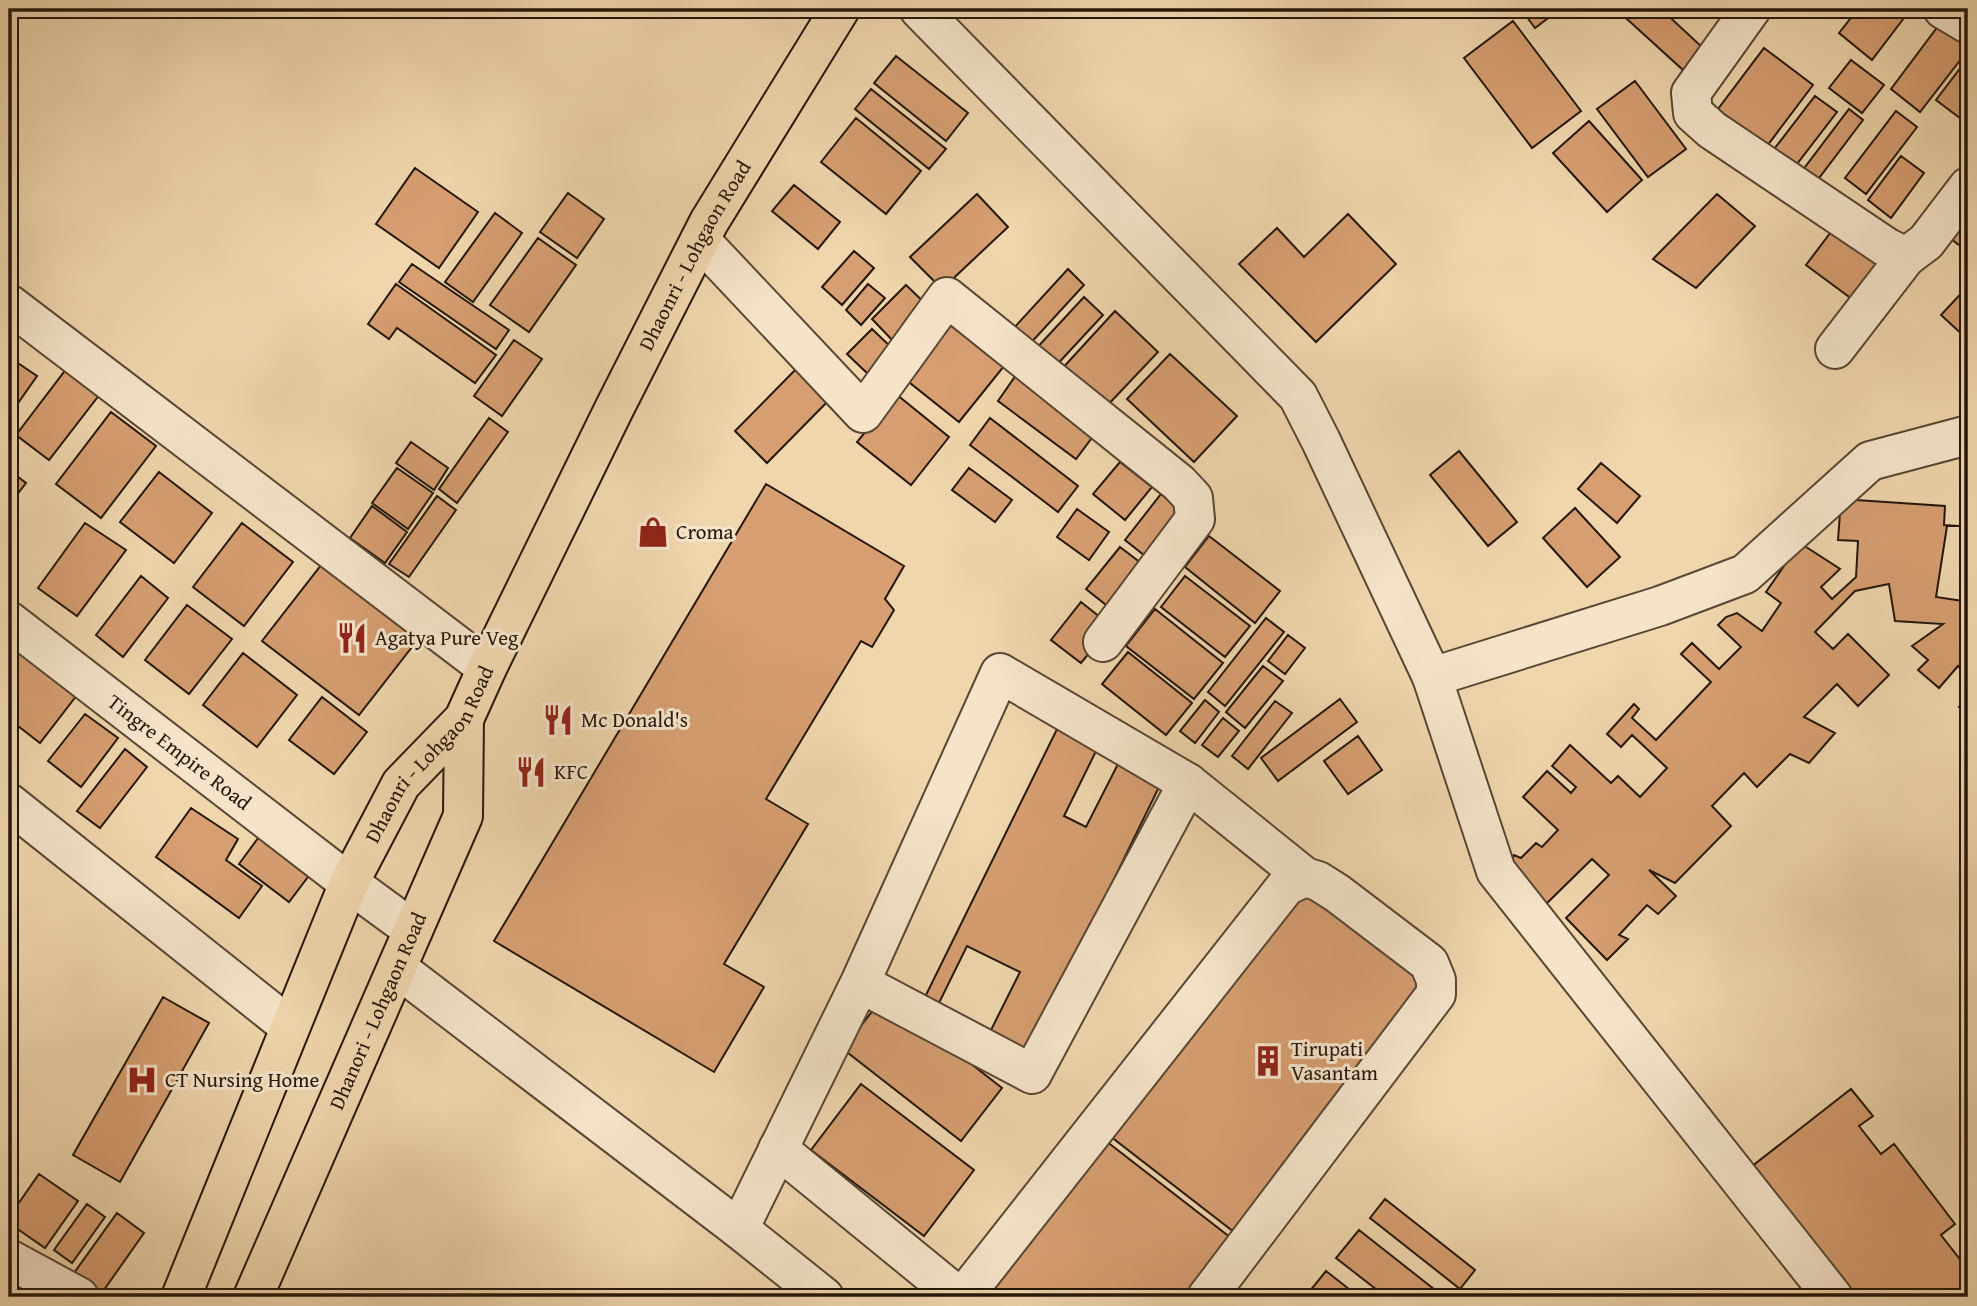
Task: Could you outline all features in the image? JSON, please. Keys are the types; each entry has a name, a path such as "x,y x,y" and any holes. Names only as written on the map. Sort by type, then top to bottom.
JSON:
{"main road":[{"name":"Dhaonri - Lohgaon Road","path":"181,1297 349,883 401,784 464,719 614,409 709,222 840,9"},
{"name":"Dhanori - Lohgaon Road","path":"253,1297 463,816 464,719"}],"street":[{"path":"919,9 1298,396 1432,677 1496,871 1833,1297"},
{"path":"1751,9 1692,93 1693,113 1722,137 1886,247 1906,257"},
{"path":"1943,9 1968,24"},
{"path":"1835,349 1906,257 1926,242 1968,187"},
{"path":"700,240 863,413 947,298 1180,484 1192,498 1195,519 1103,642"},
{"path":"9,304 487,668"},
{"path":"1432,677 1660,606 1745,574 1870,461 1968,435"},
{"name":"Tingre Empire Road","path":"9,621 413,930"},
{"path":"739,1229 860,983 1000,673 1188,783 1305,877 1318,881 1337,893 1429,963 1436,980 1436,994 1207,1297"},
{"path":"860,983 1032,1074 1188,783"},
{"path":"9,803 290,1027"},
{"path":"778,1149 961,1297 1286,886 1305,877"},
{"path":"397,968 824,1297"},
{"path":"9,1259 79,1297"}],"building":[{"path":"1521,9 1560,9 1535,28"},
{"path":"1616,9 1661,9 1703,48 1683,70"},
{"path":"1858,9 1910,10 1872,60 1839,33"},
{"path":"1513,21 1581,111 1532,148 1464,58"},
{"path":"1942,21 1968,40 1968,50 1920,112 1891,89"},
{"path":"1764,48 1813,85 1764,150 1715,113"},
{"path":"896,56 968,113 946,141 874,83"},
{"path":"1968,58 1968,115 1964,121 1936,100"},
{"path":"1851,60 1884,85 1862,113 1829,88"},
{"path":"1635,81 1686,149 1648,177 1597,109"},
{"path":"871,89 946,149 929,169 855,109"},
{"path":"1815,96 1837,112 1790,173 1768,157"},
{"path":"1849,109 1863,120 1813,186 1799,175"},
{"path":"1896,111 1917,127 1866,194 1845,178"},
{"path":"856,118 921,171 886,214 821,162"},
{"path":"1589,121 1642,180 1607,212 1553,153"},
{"path":"1901,156 1924,173 1891,218 1868,200"},
{"path":"415,168 478,212 439,268 376,224"},
{"path":"794,185 840,222 818,249 772,211"},
{"path":"568,193 604,219 577,258 540,232"},
{"path":"977,194 1008,227 942,289 910,257"},
{"path":"1717,194 1755,226 1696,288 1653,259"},
{"path":"1968,206 1968,252 1946,235"},
{"path":"495,213 522,233 473,302 445,282"},
{"path":"1348,214 1396,264 1316,342 1239,264 1277,228 1304,257"},
{"path":"1834,228 1880,263 1852,299 1806,265"},
{"path":"538,238 576,265 529,332 490,305"},
{"path":"854,251 874,268 842,305 822,287"},
{"path":"412,264 509,330 496,349 399,282"},
{"path":"1068,269 1084,285 1028,346 1012,330"},
{"path":"396,284 496,355 475,383 397,328 389,339 368,324"},
{"path":"868,284 885,298 861,325 846,310"},
{"path":"906,285 931,309 896,344 872,319"},
{"path":"1968,286 1968,333 1965,337 1941,315"},
{"path":"1084,297 1103,315 1052,370 1033,352"},
{"path":"953,307 1013,355 959,422 900,375"},
{"path":"1115,311 1158,352 1103,410 1060,371"},
{"path":"872,329 892,348 868,374 847,354"},
{"path":"514,340 542,359 502,416 474,396"},
{"path":"1170,354 1237,416 1194,462 1127,399"},
{"path":"9,357 37,376 9,416"},
{"path":"802,363 834,395 767,463 735,431"},
{"path":"67,368 100,394 49,460 16,435"},
{"path":"1021,368 1100,427 1076,459 998,401"},
{"path":"896,394 949,437 911,485 857,442"},
{"path":"111,412 156,446 101,518 56,484"},
{"path":"489,418 508,432 457,503 439,489"},
{"path":"990,418 1078,486 1058,512 970,445"},
{"path":"411,442 448,468 434,490 396,463"},
{"path":"1459,451 1517,522 1488,546 1430,475"},
{"path":"1120,462 1152,487 1125,520 1093,494"},
{"path":"1601,463 1640,496 1617,523 1578,489"},
{"path":"397,468 433,493 408,529 372,503"},
{"path":"969,468 1012,500 995,522 952,490"},
{"path":"9,470 26,483 9,505"},
{"path":"159,472 212,513 174,563 120,522"},
{"path":"766,484 904,566 885,599 894,610 872,647 861,641 766,799 808,824 724,964 764,987 714,1072 494,941"},
{"path":"1161,494 1190,517 1154,563 1125,540"},
{"path":"437,496 456,510 409,577 389,564"},
{"path":"1841,499 1945,506 1944,525 1959,526 1947,526 1936,597 1963,601 1967,576 1968,675 1958,666 1939,688 1918,670 1928,660 1912,646 1943,624 1895,621 1889,584 1855,591 1815,632 1833,649 1848,634 1889,675 1858,706 1837,684 1804,717 1835,733 1809,763 1790,754 1757,787 1744,773 1712,806 1731,826 1675,883 1649,870 1676,896 1658,914 1647,905 1619,935 1628,939 1607,960 1566,918 1609,875 1592,859 1543,907 1507,871 1514,855 1521,858 1536,843 1542,847 1558,830 1523,797 1547,771 1571,793 1576,787 1552,766 1570,745 1611,783 1618,776 1640,797 1667,768 1632,735 1621,747 1607,734 1634,704 1639,709 1632,718 1656,740 1711,682 1681,654 1692,643 1719,669 1741,647 1718,625 1726,617 1737,613 1762,631 1781,603 1766,592 1800,543 1840,569 1821,587 1832,599 1856,577 1858,541 1838,540"},
{"path":"372,506 407,532 385,563 350,538"},
{"path":"1575,508 1620,557 1587,587 1543,538"},
{"path":"1077,509 1109,532 1089,560 1057,537"},
{"path":"85,523 126,550 77,616 38,588"},
{"path":"242,523 293,562 244,626 193,587"},
{"path":"1209,536 1280,591 1255,623 1185,567"},
{"path":"1120,547 1154,573 1120,616 1086,589"},
{"path":"329,555 426,629 359,715 262,641"},
{"path":"141,576 168,598 123,657 96,635"},
{"path":"1185,576 1250,626 1225,657 1161,607"},
{"path":"1081,602 1111,626 1081,663 1051,640"},
{"path":"187,605 232,639 189,694 145,660"},
{"path":"1155,609 1223,663 1194,699 1126,646"},
{"path":"1266,618 1284,632 1225,706 1208,692"},
{"path":"1288,635 1305,648 1285,674 1268,661"},
{"path":"9,642 77,695 40,743 9,719"},
{"path":"1128,652 1192,703 1166,735 1102,684"},
{"path":"243,653 297,695 257,747 203,705"},
{"path":"1263,666 1283,681 1245,728 1226,712"},
{"path":"322,697 367,732 334,774 289,740"},
{"path":"1968,697 1968,716 1959,707"},
{"path":"1340,699 1357,722 1278,781 1261,758"},
{"path":"1205,700 1219,712 1195,743 1180,731"},
{"path":"1275,701 1292,713 1248,769 1232,756"},
{"path":"85,714 118,738 81,787 48,761"},
{"path":"1223,718 1239,731 1218,757 1202,745"},
{"path":"1061,721 1101,741 1064,816 1086,827 1119,762 1161,783 1030,1051 990,1032 1020,972 967,946 937,1007 923,1001"},
{"path":"1358,736 1382,770 1348,794 1324,761"},
{"path":"125,749 147,767 100,828 77,811"},
{"path":"191,808 238,839 226,860 262,886 239,918 156,857"},
{"path":"264,830 314,869 289,902 239,864"},
{"name":"Tirupati Vasantam","path":"1302,889 1426,985 1234,1232 1110,1136"},
{"path":"884,996 1002,1088 961,1141 843,1049"},
{"path":"163,997 209,1023 120,1182 73,1155"},
{"path":"861,1084 974,1170 924,1236 811,1150"},
{"path":"1851,1089 1873,1116 1859,1126 1881,1154 1894,1144 1955,1224 1941,1235 1959,1258 1968,1251 1968,1297 1851,1297 1751,1167"},
{"path":"1106,1141 1231,1238 1185,1297 1002,1297 991,1289"},
{"path":"39,1174 78,1201 45,1248 9,1223 9,1217"},
{"path":"1385,1199 1475,1270 1460,1289 1370,1218"},
{"path":"87,1204 105,1217 72,1263 54,1250"},
{"path":"117,1213 144,1233 99,1297 92,1297 69,1280"},
{"path":"1359,1230 1444,1297 1386,1297 1336,1258"},
{"path":"9,1270 40,1297 9,1297"},
{"path":"1326,1271 1359,1297 1305,1297"}],"place":[{"name":"Croma","path":"653,532"},
{"name":"Agatya Pure Veg","path":"352,638"},
{"name":"Mc Donald's","path":"558,720"},
{"name":"KFC","path":"531,772"},
{"name":"Tirupati Vasantam","path":"1268,1061"},
{"name":"CT Nursing Home","path":"142,1080"}]}
